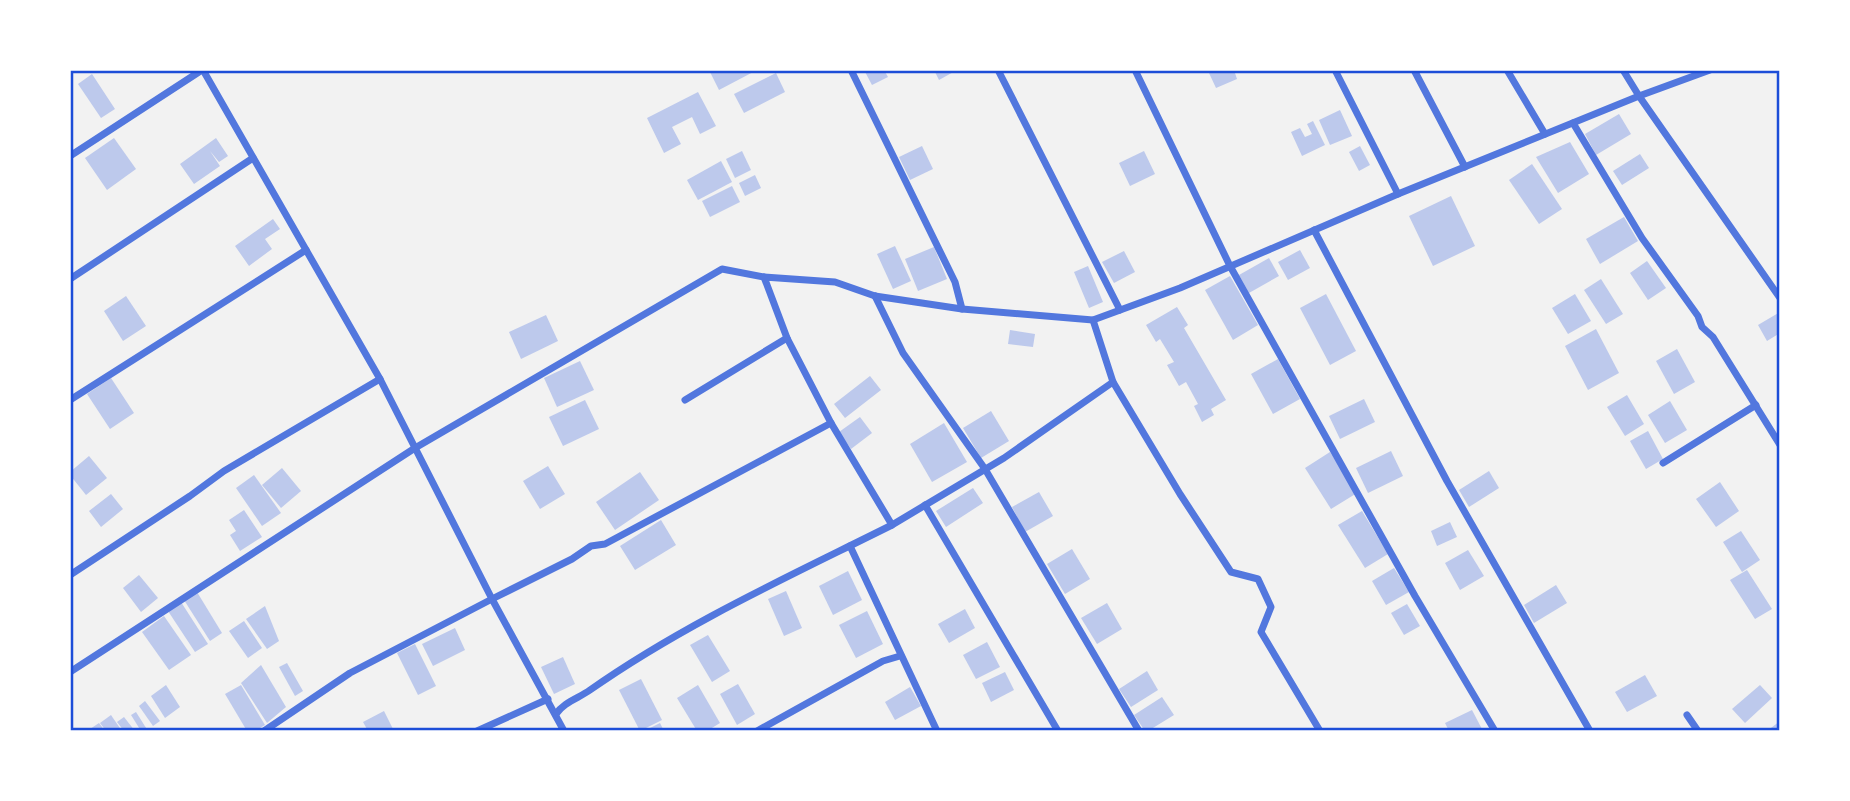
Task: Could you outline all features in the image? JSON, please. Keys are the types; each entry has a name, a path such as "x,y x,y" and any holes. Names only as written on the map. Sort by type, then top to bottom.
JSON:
{"street":[{"path":"70,156 202,70 380,379 492,599 564,731"},
{"path":"851,70 955,282 962,309"},
{"path":"998,70 1120,310"},
{"path":"1135,70 1230,266 1415,596 1495,731"},
{"path":"1335,70 1398,194"},
{"path":"1414,70 1465,167"},
{"path":"1507,70 1545,134"},
{"path":"1623,70 1780,298"},
{"path":"70,672 415,448 722,269 764,276 835,282 875,296 962,309 1093,320 1180,288 1398,194 1710,70"},
{"path":"1573,123 1642,238 1698,316 1702,327 1713,337 1780,445"},
{"path":"70,279 253,158"},
{"path":"1314,230 1447,481 1590,731"},
{"path":"70,400 306,250"},
{"path":"764,276 787,338 831,422 892,525"},
{"path":"875,296 903,353 985,469 1139,731"},
{"path":"1093,320 1113,382 1180,494 1231,572 1258,579 1271,607 1261,632 1320,731"},
{"path":"685,400 787,338"},
{"path":"70,575 190,496 223,471 380,379"},
{"path":"556,714 561,706 579,698 705,620 892,525 1004,458 1113,382"},
{"path":"1663,463 1756,405"},
{"path":"264,731 350,673 572,559 591,546 605,544 831,422"},
{"path":"925,505 1058,731"},
{"path":"850,546 937,731"},
{"path":"757,731 883,661 900,656"},
{"path":"477,731 548,699"},
{"path":"1687,715 1698,731"}],"building":[{"path":"709,70 757,70 719,90"},
{"path":"864,70 884,70 888,77 872,85"},
{"path":"934,70 957,70 939,80"},
{"path":"1216,70 1234,70 1237,79 1216,88 1209,73"},
{"path":"776,73 785,92 744,113 734,94"},
{"path":"92,74 115,109 101,118 78,84"},
{"path":"698,92 716,126 700,134 692,117 672,127 681,144 664,153 647,118"},
{"path":"1340,110 1352,136 1330,145 1319,120"},
{"path":"1619,114 1631,134 1596,155 1585,134"},
{"path":"1313,121 1325,145 1302,156 1291,132 1300,128 1305,137 1312,134 1307,124"},
{"path":"114,138 136,169 107,190 85,158"},
{"path":"216,138 228,156 219,162 210,151 220,166 194,184 180,164"},
{"path":"1570,142 1589,174 1558,193 1536,157"},
{"path":"922,146 933,169 910,180 899,157"},
{"path":"1360,146 1370,165 1359,171 1349,152"},
{"path":"742,151 751,170 735,178 726,159"},
{"path":"1144,151 1155,174 1130,186 1119,163"},
{"path":"1640,154 1649,168 1622,185 1613,171"},
{"path":"721,161 732,182 698,200 687,180"},
{"path":"1532,164 1562,209 1539,224 1509,180"},
{"path":"755,175 761,188 745,196 739,183"},
{"path":"732,186 740,202 710,217 702,201"},
{"path":"1451,196 1475,246 1433,266 1409,216"},
{"path":"1624,217 1638,241 1600,264 1586,239"},
{"path":"273,219 280,229 265,239 272,249 249,266 235,246"},
{"path":"895,246 911,281 893,289 877,254"},
{"path":"934,247 947,279 918,291 905,259"},
{"path":"1300,250 1310,268 1288,280 1278,262"},
{"path":"1124,251 1135,272 1114,283 1102,262"},
{"path":"1269,258 1279,276 1249,293 1239,275"},
{"path":"1647,261 1666,288 1648,300 1630,273"},
{"path":"1088,266 1103,302 1089,308 1074,272"},
{"path":"1230,276 1258,325 1233,340 1205,290"},
{"path":"1601,279 1623,314 1606,324 1584,290"},
{"path":"1326,294 1356,351 1330,365 1300,308"},
{"path":"1575,294 1591,321 1568,334 1552,308"},
{"path":"126,296 146,326 123,341 104,311"},
{"path":"1177,307 1188,325 1184,328 1226,400 1211,409 1214,415 1202,422 1194,406 1198,404 1186,382 1179,386 1167,365 1174,362 1160,339 1156,342 1146,325"},
{"path":"1780,312 1780,333 1767,341 1758,325"},
{"path":"546,315 558,341 521,359 509,332"},
{"path":"1596,329 1619,373 1588,390 1565,346"},
{"path":"1010,330 1035,334 1033,347 1008,344"},
{"path":"1677,349 1695,382 1674,394 1656,361"},
{"path":"1278,359 1300,399 1273,414 1251,374"},
{"path":"580,361 594,390 557,407 544,378"},
{"path":"870,376 881,390 845,418 834,404"},
{"path":"111,378 134,413 110,429 87,394"},
{"path":"1627,395 1644,424 1625,436 1607,407"},
{"path":"1364,399 1375,422 1340,439 1329,416"},
{"path":"585,400 599,429 563,446 549,417"},
{"path":"1670,401 1687,430 1665,443 1648,415"},
{"path":"991,411 1009,441 981,458 963,428"},
{"path":"860,417 872,433 851,449 839,432"},
{"path":"944,423 967,462 932,482 910,444"},
{"path":"1648,431 1663,459 1646,469 1630,441"},
{"path":"1391,451 1403,476 1368,493 1356,468"},
{"path":"1330,452 1357,493 1331,509 1305,468"},
{"path":"89,456 107,478 86,495 70,472"},
{"path":"548,466 565,494 540,509 523,481"},
{"path":"282,468 301,491 281,508 262,485"},
{"path":"1489,471 1499,488 1469,507 1459,490"},
{"path":"640,472 659,500 615,530 596,502"},
{"path":"254,475 281,513 262,526 236,488"},
{"path":"1720,482 1739,511 1716,527 1696,499"},
{"path":"973,488 983,503 946,527 936,511"},
{"path":"1039,492 1053,516 1025,532 1012,507"},
{"path":"111,494 123,509 101,527 89,511"},
{"path":"244,510 262,537 240,551 230,535 236,531 229,520"},
{"path":"1362,511 1388,554 1365,568 1338,525"},
{"path":"661,520 676,545 635,570 620,546"},
{"path":"1450,522 1457,537 1437,546 1431,531"},
{"path":"1741,531 1760,560 1742,572 1723,542"},
{"path":"1072,549 1090,579 1065,594 1047,564"},
{"path":"1468,550 1484,576 1460,590 1445,563"},
{"path":"1394,568 1409,592 1386,605 1372,581"},
{"path":"1747,570 1772,609 1755,619 1730,580"},
{"path":"848,571 862,600 833,615 819,586"},
{"path":"139,575 158,598 141,612 123,588"},
{"path":"1556,585 1567,603 1534,623 1524,605"},
{"path":"786,591 802,628 784,636 768,599"},
{"path":"197,592 222,633 210,641 184,600"},
{"path":"181,602 208,644 195,652 168,611"},
{"path":"1107,603 1122,629 1097,644 1081,618"},
{"path":"1407,604 1420,626 1404,635 1391,613"},
{"path":"265,606 279,641 267,649 246,619"},
{"path":"965,609 975,628 949,643 938,624"},
{"path":"867,611 883,644 856,658 839,625"},
{"path":"164,616 191,655 169,670 142,632"},
{"path":"244,621 262,648 248,658 229,631"},
{"path":"455,628 465,650 433,666 422,644"},
{"path":"708,635 730,671 712,682 690,645"},
{"path":"987,642 1000,667 976,679 963,655"},
{"path":"415,644 436,686 418,695 397,653"},
{"path":"563,657 575,684 554,694 541,667"},
{"path":"287,663 303,691 295,696 279,667"},
{"path":"261,665 286,707 267,723 241,683"},
{"path":"1147,671 1158,690 1131,707 1119,689"},
{"path":"1005,672 1014,690 991,702 982,683"},
{"path":"1645,675 1657,696 1627,712 1615,692"},
{"path":"641,679 662,720 640,731 619,690"},
{"path":"738,684 755,714 737,725 720,694"},
{"path":"166,685 180,707 165,718 151,696"},
{"path":"241,685 265,725 255,731 247,731 225,694"},
{"path":"698,685 720,723 707,731 697,731 677,698"},
{"path":"1760,685 1772,698 1745,723 1732,709"},
{"path":"910,687 921,706 895,720 885,702"},
{"path":"1162,697 1174,715 1145,731 1134,715"},
{"path":"145,701 160,721 153,726 139,706"},
{"path":"1472,710 1483,731 1449,731 1445,723"},
{"path":"384,711 394,731 368,731 363,722"},
{"path":"136,712 148,731 141,731 131,715"},
{"path":"111,715 122,731 106,731 100,723"},
{"path":"124,717 135,731 124,731 117,722"},
{"path":"1780,721 1780,731 1767,731"},
{"path":"99,723 105,731 91,731 90,729"},
{"path":"660,723 664,731 644,731"}]}
